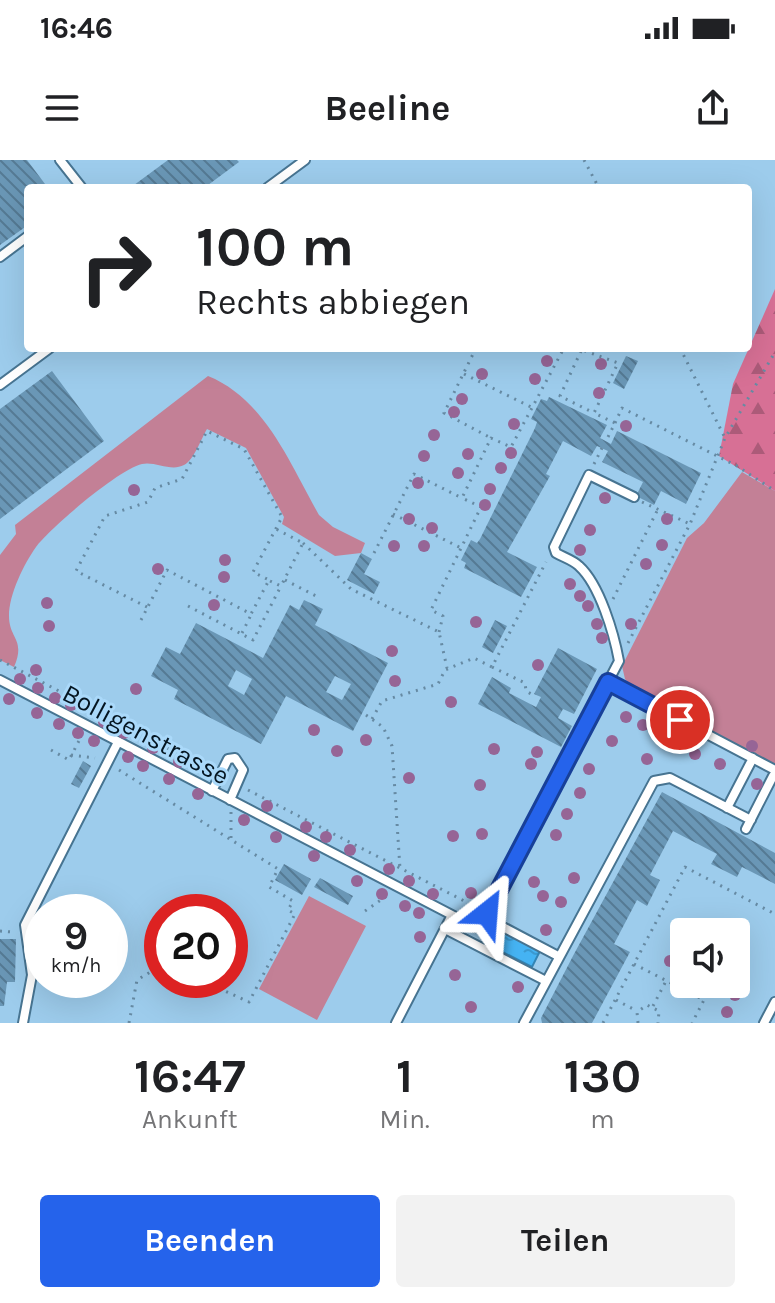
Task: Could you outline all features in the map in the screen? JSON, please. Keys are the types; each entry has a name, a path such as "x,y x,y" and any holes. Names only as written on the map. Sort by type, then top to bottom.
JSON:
{"lane":[{"path":"60,160 79,184"},
{"path":"271,184 294,163 305,160"},
{"path":"0,257 24,239"},
{"path":"0,385 45,352"},
{"path":"396,1023 452,915 477,927 486,915 619,661 606,613 586,575 576,564 555,552 555,545 589,475 634,497"},
{"name":"Bolligenstrasse","path":"0,680 452,915"},
{"path":"524,1023 583,909 587,911 654,781 670,778 727,808 748,824 774,773 753,758 608,682"},
{"path":"23,1023 32,975 25,925 118,742"},
{"path":"212,791 228,759 235,758 243,768 230,800"},
{"path":"727,808 753,758"},
{"path":"486,915 558,956"},
{"path":"445,929 546,981"},
{"path":"764,1023 775,1002"}],"path":[{"path":"584,160 597,184"},
{"path":"474,352 444,413 511,447 562,352"},
{"path":"581,352 560,396 615,423"},
{"path":"588,352 618,363 594,413"},
{"path":"682,352 725,438"},
{"path":"619,661 690,524 725,438 775,352"},
{"path":"464,374 531,407"},
{"path":"606,441 622,408 719,456 775,491"},
{"path":"147,607 76,571 105,516 148,502 155,488 182,479 207,431 244,449 282,517 253,572 281,586"},
{"path":"462,498 491,438"},
{"path":"589,475 602,448"},
{"path":"374,553 414,474 481,507 431,610 443,616 439,632 447,669"},
{"path":"634,497 690,524"},
{"path":"606,613 658,509"},
{"path":"393,514 461,548"},
{"path":"276,529 303,543 351,589 439,632"},
{"path":"188,606 253,640 303,543"},
{"path":"492,667 555,545"},
{"path":"141,620 167,570 251,614"},
{"path":"242,633 269,580"},
{"path":"285,580 316,596"},
{"path":"372,719 382,701 438,684 447,669 474,658 525,683 526,691 533,695"},
{"path":"0,660 135,731"},
{"path":"366,715 383,727 392,749 400,869"},
{"path":"51,750 69,760 87,726"},
{"path":"145,737 220,775"},
{"path":"71,755 108,762 278,869 269,887 293,901 288,910 295,914 249,1002 240,998"},
{"path":"237,784 486,915"},
{"path":"230,800 231,840"},
{"path":"603,1023 685,867 775,914"},
{"path":"365,911 398,887"},
{"path":"634,964 704,1000 692,1023"},
{"path":"129,1023 137,980 144,976"},
{"path":"653,1006 666,981"},
{"path":"615,1000 637,1011"},
{"path":"637,1011 644,1005 653,1006 660,1014 659,1023"},
{"path":"637,1011 638,1023"}],"shaded area":[{"path":"208,376 228,386 261,417 319,515 333,527 365,543 361,553 335,556 282,524 284,517 246,448 207,429 194,454 184,465 174,467 147,463 131,468 86,500 44,538 27,562 12,598 10,624 18,645 14,667 0,660 0,555 16,534 15,525"},
{"path":"742,472 775,491 775,765 633,688 625,679 622,666 687,538 704,523"},
{"path":"309,896 366,926 317,1020 259,989"}],"green space":[{"path":"775,289 775,491 719,456 733,384 747,352 752,352 752,341"}],"water":[{"path":"495,928 540,951 532,967 487,944"}],"building":[{"path":"0,160 27,160 45,184 24,184 24,228 0,245"},
{"path":"168,160 239,162 209,184 135,184"},
{"path":"626,356 638,361 624,389 613,383"},
{"path":"52,371 104,441 0,519 0,409"},
{"path":"549,397 607,425 600,438 611,444 617,431 701,473 686,504 661,491 654,505 636,496 643,482 602,462 608,451 597,446 591,456 563,441 546,474 550,476 507,552 537,567 521,597 464,568 466,563 461,560 471,540 477,543 480,539 535,428 537,422 531,419 541,399 547,401"},
{"path":"361,553 372,559 364,574 380,582 374,594 347,580"},
{"path":"304,600 323,609 315,625 388,663 353,731 286,696 261,744 174,699 178,690 151,676 166,647 180,654 196,623 263,658 290,605 299,610","holes":["236,670 252,679 244,695 228,686","335,676 351,684 342,700 326,692"]},
{"path":"495,620 507,626 493,653 482,647"},
{"path":"558,648 597,669 574,714 563,709 558,718 572,726 561,747 478,704 492,677 511,688 509,693 536,707 541,697 534,694"},
{"path":"83,761 91,766 79,788 71,784"},
{"path":"662,792 775,853 775,884 742,867 737,877 711,864 717,854 673,831 650,875 660,880 647,906 637,900 614,944 630,952 592,1023 542,1023 541,1018 574,954"},
{"path":"284,864 311,879 302,895 275,880"},
{"path":"320,878 353,896 348,905 314,887"},
{"path":"0,939 16,939 15,982 7,982 4,1006 0,1006"}],"route":[{"path":"487,913 608,682 680,720"}]}
